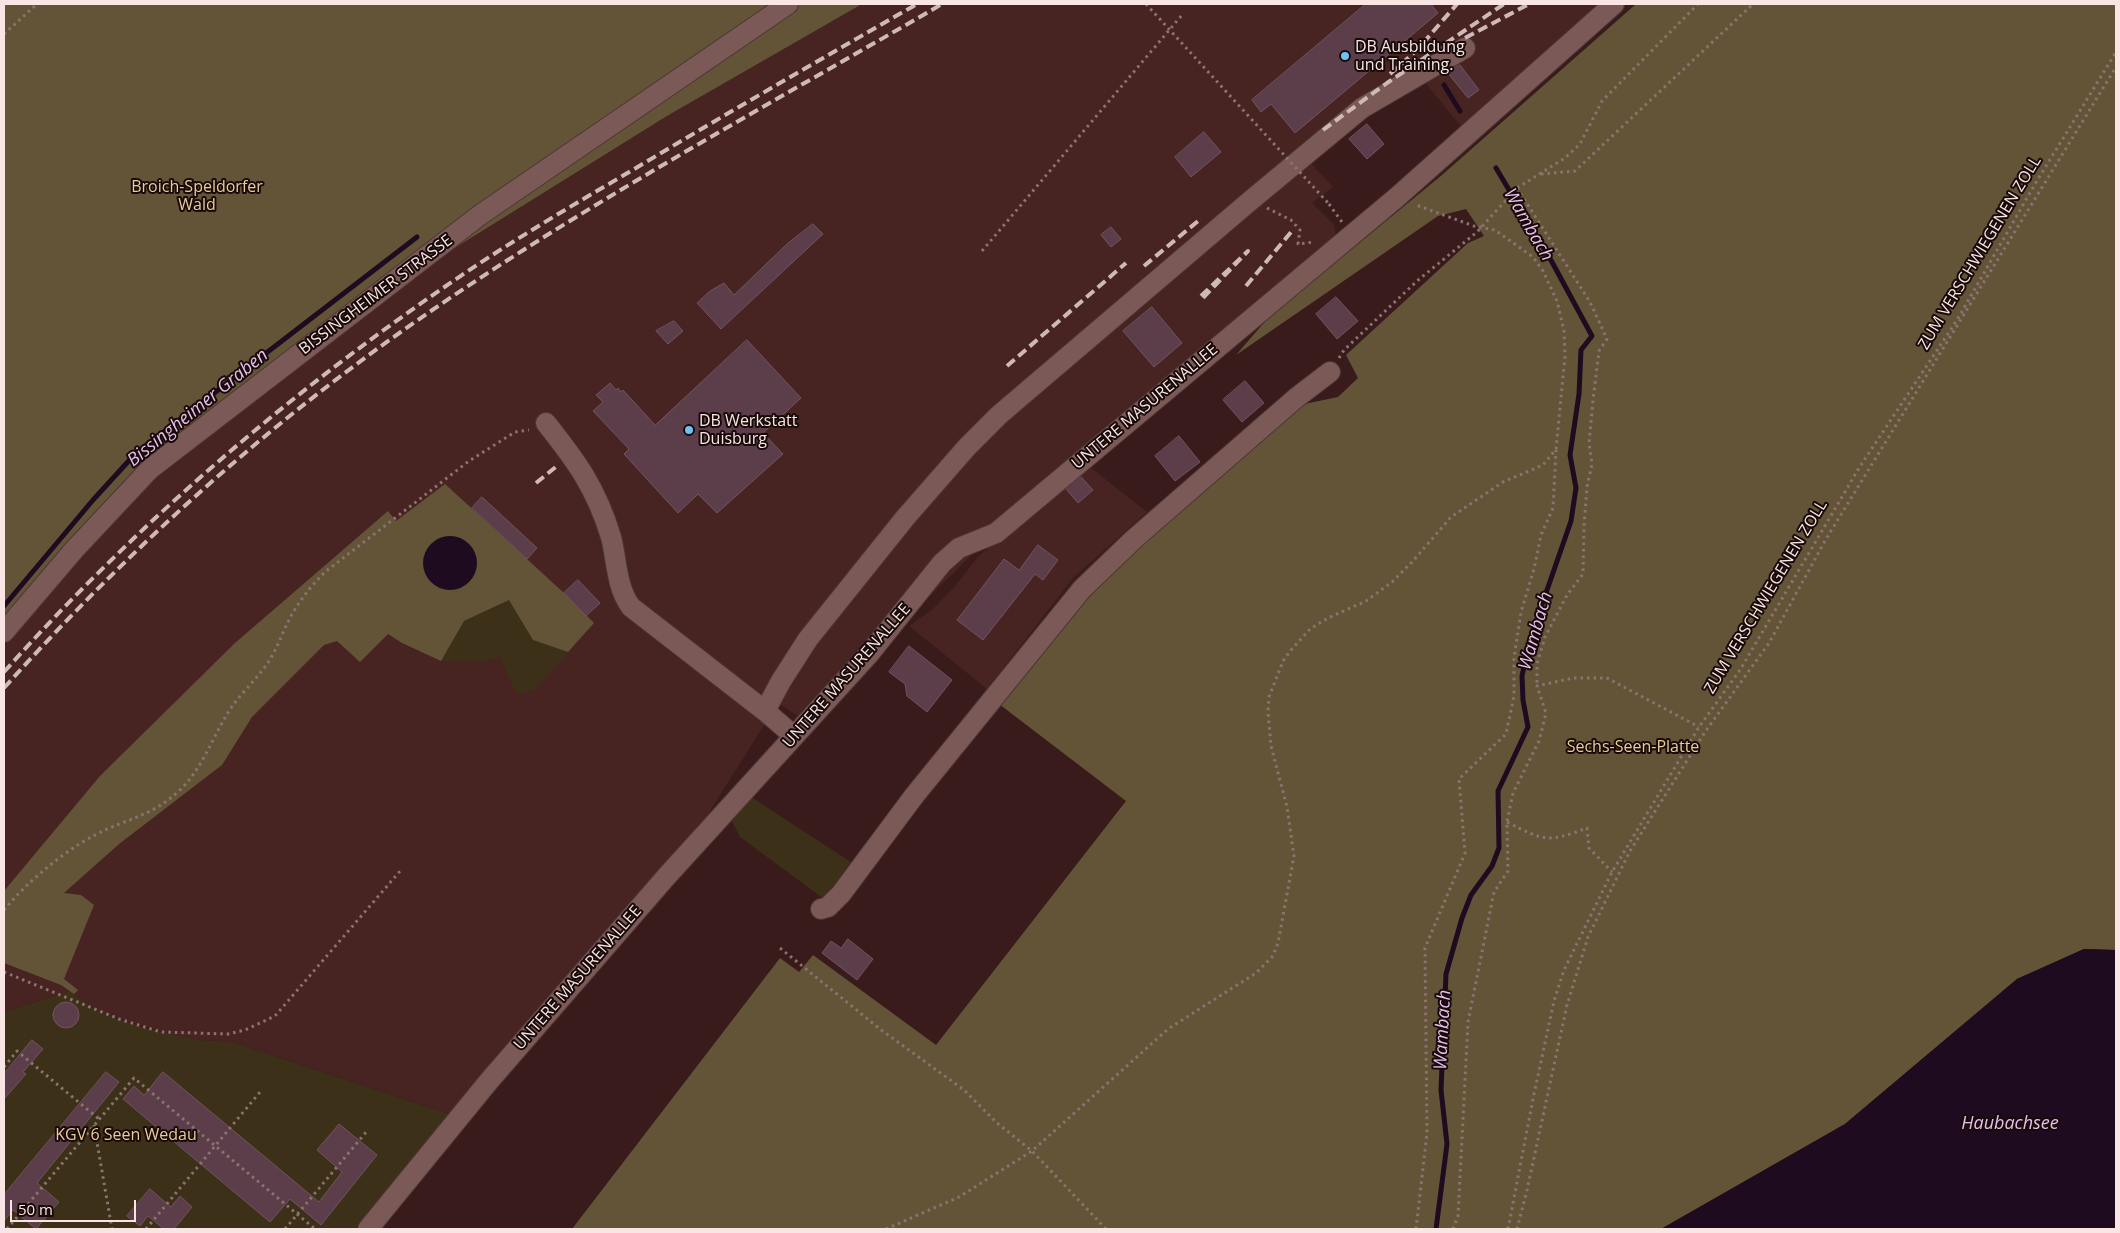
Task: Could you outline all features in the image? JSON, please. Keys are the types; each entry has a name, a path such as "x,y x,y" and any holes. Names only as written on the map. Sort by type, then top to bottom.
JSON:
{"street":[{"name":"BISSINGHEIMER STRASSE","path":"4,632 74,550 150,469 480,215 788,4"},
{"name":"UNTERE MASURENALLEE","path":"368,1229 502,1066 666,877 870,654 942,563 959,548 996,533 1396,198 1614,4"},
{"path":"765,710 808,639 905,518 967,447 1000,416 1250,201 1362,108 1466,48"},
{"path":"821,910 828,907 841,894 914,796 1082,589 1134,539 1296,398 1330,372"},
{"path":"539,426 575,460 595,493 611,538 622,592 631,607 765,710 794,736"}],"path":[{"path":"4,34 37,4"},
{"path":"1146,4 1329,204"},
{"path":"1330,372 1344,350 1365,329 1417,281 1482,227 1517,188 1566,158 1580,144 1602,101 1698,4"},
{"path":"1540,174 1575,171 1753,4"},
{"path":"982,250 1182,15"},
{"name":"ZUM VERSCHWIEGENEN ZOLL","path":"1508,1229 1554,1001 1564,970 1612,872 1699,727 1740,670 1859,468 1957,320 2035,184 2116,52"},
{"path":"1517,1229 1566,1005 1588,938 1630,851 1705,732 1768,643 1832,531 2116,67"},
{"path":"1453,1229 1458,1216 1468,1022 1494,892 1508,872 1507,822 1513,793 1539,742 1546,713 1537,686 1537,664 1545,637 1567,595 1583,574 1587,487 1592,464 1589,434 1599,352 1607,339 1590,302 1517,188"},
{"path":"1396,198 1474,226 1495,230 1533,257 1550,285 1562,316 1565,356 1556,449 1553,508 1541,535 1534,569 1521,612 1514,658 1514,696 1506,734 1459,778 1465,853 1425,948 1427,1133 1416,1229"},
{"path":"1250,201 1291,220 1300,230 1298,244"},
{"path":"4,910 48,869 94,836 142,817 162,805 182,788 199,765 231,708 269,661 289,618 311,586 325,572 469,461 516,432 539,426"},
{"path":"886,1229 959,1197 1032,1152 1168,1029 1251,976 1273,956 1282,927 1294,856 1289,814 1271,746 1268,712 1269,697 1274,682 1291,650 1310,629 1328,618 1366,601 1392,582 1451,517 1503,482 1543,465 1556,449"},
{"path":"1537,686 1573,678 1607,678 1699,727"},
{"path":"1507,822 1532,835 1548,839 1562,837 1587,828 1589,848 1612,872"},
{"path":"4,972 119,1019 161,1032 228,1034 246,1030 275,1016 401,870"},
{"path":"780,948 880,1028 964,1090 997,1123 1032,1152 1106,1229"},
{"path":"4,1066 17,1051 99,1119"},
{"path":"7,1229 134,1078 315,1229"},
{"path":"146,1229 260,1092"},
{"path":"94,1125 112,1229"},
{"path":"285,1229 367,1131"}],"shaded area":[{"path":"862,4 1602,4 1463,129 1422,79 1309,161 1333,187 1312,203 1334,224 1336,238 1055,473 708,815 452,1115 232,1042 200,1040 174,1035 100,1013 70,991 4,1012 4,646 152,477 413,274 667,116","holes":["778,703 801,718 710,812"]},
{"path":"1085,463 1147,512 1073,578 987,689 909,626 932,610 955,586 977,558"}],"green space":[{"name":"Broich-Speldorfer Wald","path":"4,4 862,4 667,116 413,274 152,477 4,641"},
{"name":"Sechs-Seen-Platte","path":"1636,4 2116,4 2116,950 2084,949 2017,979 1845,1124 1661,1229 572,1229 780,958 799,972 813,955 936,1045 1126,801 999,704 1086,594 1290,407 1338,397 1358,378 1346,355 1468,243 1484,236 1466,209 1438,216 1236,355 1268,318 1442,175"},
{"path":"445,484 594,623 568,652 533,640 509,600 464,621 441,661 402,643 388,634 360,662 337,641 324,645 252,717 222,765 119,844 64,893 81,895 94,905 64,979 78,990 74,994 61,985 4,963 4,891 100,776 235,643 388,511 396,521"},
{"path":"509,600 535,641 568,652 537,688 517,695 500,657 485,661 441,661 464,621"},
{"path":"751,797 851,862 824,899 740,837 732,821"},
{"name":"KGV 6 Seen Wedau","path":"70,991 100,1013 152,1030 200,1040 232,1042 452,1115 355,1229 4,1229 4,1012"}],"water":[{"path":"450,536 460,538 469,544 475,553 477,563 475,573 469,582 460,588 450,590 440,588 431,582 425,573 423,563 425,553 431,544 440,538"},
{"name":"Haubachsee","path":"2084,949 2116,950 2116,1229 1661,1229 1845,1124 2017,979"}],"building":[{"name":"DB Ausbildung und Training.","path":"1366,4 1431,4 1438,13 1295,133 1271,104 1261,112 1252,100"},
{"path":"1460,65 1479,90 1468,98 1447,72"},
{"path":"1367,124 1384,144 1367,159 1349,139"},
{"path":"1204,132 1221,152 1191,177 1175,157"},
{"path":"813,224 823,234 721,329 697,303 710,291 724,283 734,295 787,244"},
{"path":"1111,227 1121,239 1111,247 1101,235"},
{"path":"1336,297 1358,321 1337,339 1316,314"},
{"path":"1152,307 1182,343 1154,367 1123,331"},
{"path":"674,321 683,331 668,344 656,331"},
{"name":"DB Werkstatt Duisburg","path":"747,340 801,398 763,433 783,454 717,513 698,494 678,513 624,454 629,449 593,411 603,402 596,395 610,383 616,390 618,388 621,392 623,390 655,425"},
{"path":"1245,381 1264,403 1242,422 1223,400"},
{"path":"1179,436 1200,462 1175,481 1155,456"},
{"path":"1081,477 1093,490 1078,503 1066,489"},
{"path":"482,497 537,548 527,559 472,508"},
{"path":"1038,545 1058,560 1043,580 1035,574 983,640 957,620 1004,559 1019,570"},
{"path":"578,580 600,603 586,616 564,593"},
{"path":"909,646 952,680 927,712 907,696 905,684 889,672"},
{"path":"848,939 873,959 857,980 822,953 831,941 841,948"},
{"path":"66,1002 75,1006 79,1015 75,1024 66,1028 57,1024 53,1015 57,1006"},
{"path":"32,1040 43,1049 23,1072 26,1074 4,1099 4,1074"},
{"path":"106,1072 119,1082 37,1183 59,1202 36,1229 13,1210 4,1221 4,1195"},
{"path":"163,1072 319,1202 342,1172 317,1150 339,1124 377,1155 321,1225 290,1199 270,1222 123,1099 134,1086 144,1095"},
{"path":"150,1189 171,1207 180,1196 192,1207 174,1229 164,1229 148,1216 140,1226 127,1216"}],"waterway":[{"name":"Wambach","path":"1444,85 1460,111"},
{"name":"Wambach","path":"1436,1229 1447,1144 1441,1090 1446,974 1462,918 1471,895 1492,866 1499,848 1498,791 1528,727 1523,700 1522,676 1530,639 1571,521 1576,488 1570,455 1579,394 1581,350 1592,336 1552,262 1496,168"},
{"name":"Bissingheimer Graben","path":"4,606 93,500 135,454 417,237"}],"railway":[{"path":"4,672 110,562 222,458 281,409 402,317 465,273 549,219 917,4"},
{"path":"4,688 98,588 199,493 304,404 359,362 415,322 543,237 675,158 942,4"},
{"path":"1390,74 1417,50 1457,4"},
{"path":"1323,130 1387,83 1504,4"},
{"path":"1465,38 1529,4"},
{"path":"1144,266 1198,221"},
{"path":"1246,286 1292,231"},
{"path":"1201,296 1248,251 1203,298"},
{"path":"1007,366 1126,263"},
{"path":"536,483 557,466"}],"place":[{"name":"DB Ausbildung und Training.","path":"1345,56"},
{"name":"DB Werkstatt Duisburg","path":"689,430"}]}
